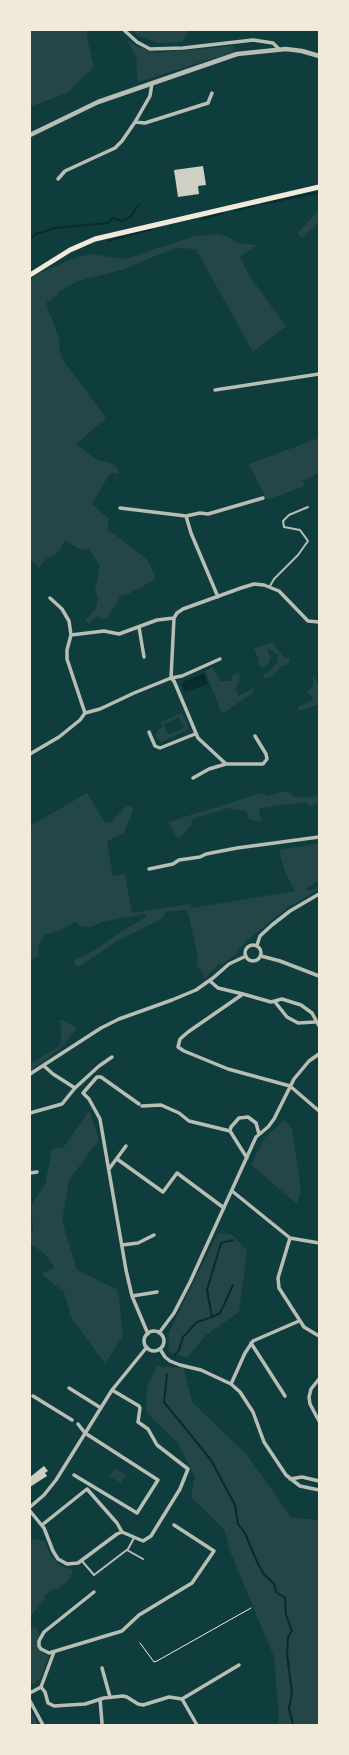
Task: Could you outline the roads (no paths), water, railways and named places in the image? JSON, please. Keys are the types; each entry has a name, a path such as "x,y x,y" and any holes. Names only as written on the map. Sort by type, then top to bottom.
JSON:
{"main road":[{"path":"30,275 60,256 95,239 319,187"}],"street":[{"path":"124,30 137,42 150,49 183,48 253,40 273,43 279,49"},
{"path":"30,135 98,102 237,54 279,49 302,51 319,56"},
{"path":"58,179 65,171 116,148 135,122 150,96 153,82"},
{"path":"135,122 145,123 208,102 212,94"},
{"path":"214,390 319,374"},
{"path":"120,508 186,516 200,513 208,514 263,498"},
{"path":"186,516 190,533 218,597"},
{"path":"226,764 200,741 195,734 174,681 171,678 174,618 177,613 183,609 254,584 270,586 284,596 303,618 308,621 319,622"},
{"path":"50,598 65,612 69,620 71,635 67,650 68,665 80,694 85,713"},
{"path":"71,635 98,631 114,633 125,632 164,618 174,618"},
{"path":"139,627 144,657"},
{"path":"30,754 59,737 76,724 85,713 100,709 171,678 182,676 220,659"},
{"path":"149,732 155,746 160,748 195,734"},
{"path":"193,778 209,769 226,764 259,765 266,762 266,754 254,736"},
{"path":"149,869 173,864 179,860 200,857 206,854 237,848 319,837"},
{"path":"257,945 260,936 272,925 290,911 319,894"},
{"path":"252,944 257,945 260,947 261,956 258,960 249,960 245,951 252,944"},
{"path":"30,1074 101,1028 120,1019 196,990 210,981 229,964 246,956"},
{"path":"261,956 280,961 319,976"},
{"path":"210,981 220,989 275,1002 282,999 301,1005 312,1013 315,1022 319,1026"},
{"path":"243,994 188,1032 180,1039 178,1047 184,1051 228,1069 290,1086 319,1111"},
{"path":"275,1002 287,1017 298,1023 315,1022"},
{"path":"159,1333 174,1313 180,1302 246,1158 259,1134 268,1127 274,1119 290,1086 301,1069 319,1054"},
{"path":"30,1113 62,1104 74,1088 112,1057"},
{"path":"44,1066 74,1088"},
{"path":"148,1334 132,1296 100,1120 89,1099 83,1093 96,1077 101,1077 140,1105 161,1105 180,1113 189,1121 230,1131 246,1158"},
{"path":"230,1131 233,1124 239,1118 248,1117 256,1123 259,1134"},
{"path":"109,1169 126,1146"},
{"path":"117,1159 163,1192 177,1173 224,1208"},
{"path":"30,1173 37,1172"},
{"path":"232,1191 290,1238 319,1243"},
{"path":"122,1245 138,1243 154,1235"},
{"path":"290,1238 281,1266 278,1284 282,1295 299,1321 306,1328 319,1336"},
{"path":"132,1296 157,1292"},
{"path":"231,1384 244,1353 251,1343 257,1338 299,1321"},
{"path":"30,1507 44,1495 52,1485 112,1390 146,1347 145,1339 148,1334 152,1332 159,1333 164,1340 160,1348"},
{"path":"251,1343 284,1396"},
{"path":"146,1347 151,1350 160,1348"},
{"path":"160,1348 170,1361 202,1370 231,1384 240,1392 253,1412 264,1442 286,1475 300,1486 319,1490"},
{"path":"319,1379 312,1389 309,1397 310,1404 319,1421"},
{"path":"69,1388 101,1408"},
{"path":"42,1524 87,1489 108,1512 122,1532 143,1542 151,1536 180,1489 188,1469 157,1445 148,1429 138,1422 139,1406 112,1390"},
{"path":"33,1396 72,1420"},
{"path":"74,1475 137,1513 158,1480 85,1433 78,1424"},
{"path":"290,1479 302,1477 319,1481"},
{"path":"30,1510 42,1524 53,1551 58,1558 62,1562 70,1564 82,1560 117,1534 122,1532"},
{"path":"94,1592 41,1636 39,1646 41,1649 49,1653 54,1652 122,1631 139,1615 192,1583 214,1550 174,1525"},
{"path":"30,1693 41,1686 54,1652"},
{"path":"41,1686 45,1692 48,1703 54,1706 86,1704 110,1697 127,1697 134,1702 143,1705 169,1697 182,1699 239,1665"},
{"path":"102,1668 110,1697"},
{"path":"100,1699 102,1723"},
{"path":"182,1699 197,1725"},
{"path":"30,1701 43,1725"}],"lane":[{"path":"270,586 274,579 298,555 308,541 300,530 284,528 283,521 289,515 308,507"},
{"path":"82,1560 94,1575 127,1550 134,1537"},
{"path":"127,1550 143,1559"}],"waterway":[{"path":"262,204 319,192"},
{"path":"30,239 36,234 55,228 108,223 113,218 123,221 131,216 139,204"},
{"path":"235,210 254,206"},
{"path":"203,219 223,213"},
{"path":"108,241 152,229"},
{"path":"175,1355 179,1350 183,1337 197,1322 212,1317 207,1290 221,1243 233,1240"},
{"path":"212,1317 220,1313 233,1285"},
{"path":"167,1374 164,1402 211,1460 235,1505 238,1524 245,1533 257,1562 264,1574 274,1584 276,1592 285,1598 286,1615 292,1631 288,1637 287,1654 292,1693 289,1709 293,1724"}]}
